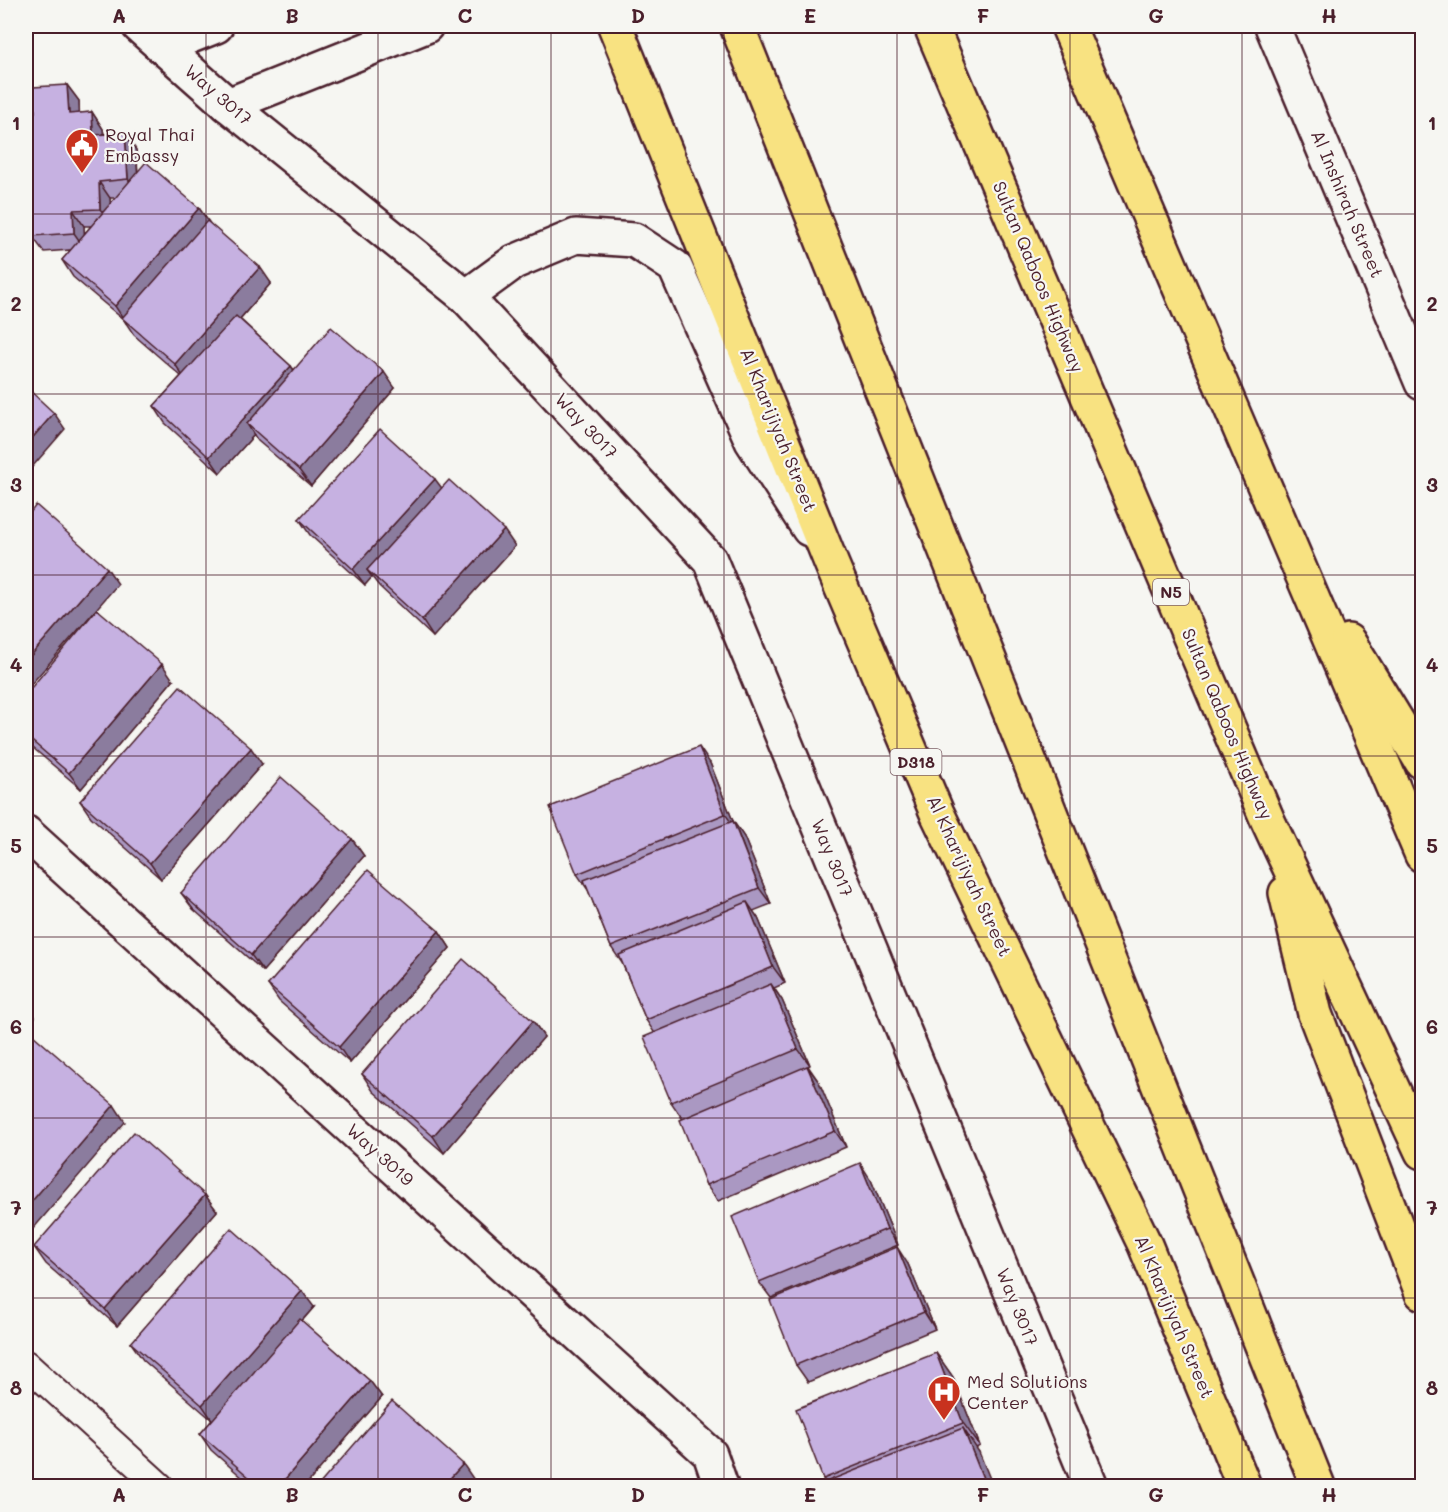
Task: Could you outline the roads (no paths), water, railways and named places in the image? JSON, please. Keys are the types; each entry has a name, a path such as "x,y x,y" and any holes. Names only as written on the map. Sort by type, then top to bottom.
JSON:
{"main road":[{"name":"Al Kharijiyah Street","path":"615,26 832,565 937,813 1145,1245 1244,1486"},
{"path":"737,26 1318,1486"},
{"name":"Sultan Qaboos Highway","path":"931,26 1268,821 1422,1152"},
{"path":"1068,26 1422,855"},
{"path":"1288,543 1422,762"},
{"path":"1268,821 1315,1014 1422,1293"}],"street":[{"path":"151,36 216,26"},
{"path":"228,105 426,26"},
{"name":"Al Inshirah Street","path":"1272,26 1422,383"},
{"name":"Way 3017","path":"151,36 228,105 466,297 710,560 1091,1486"},
{"path":"466,297 514,262 576,236 634,240 675,267 752,441 832,565"},
{"name":"Way 3019","path":"26,833 710,1454 721,1486"}],"lane":[{"path":"26,1364 160,1486"}],"place":[{"name":"Royal Thai Embassy","path":"82,174"},
{"name":"Med Solutions Center","path":"944,1421"}]}
